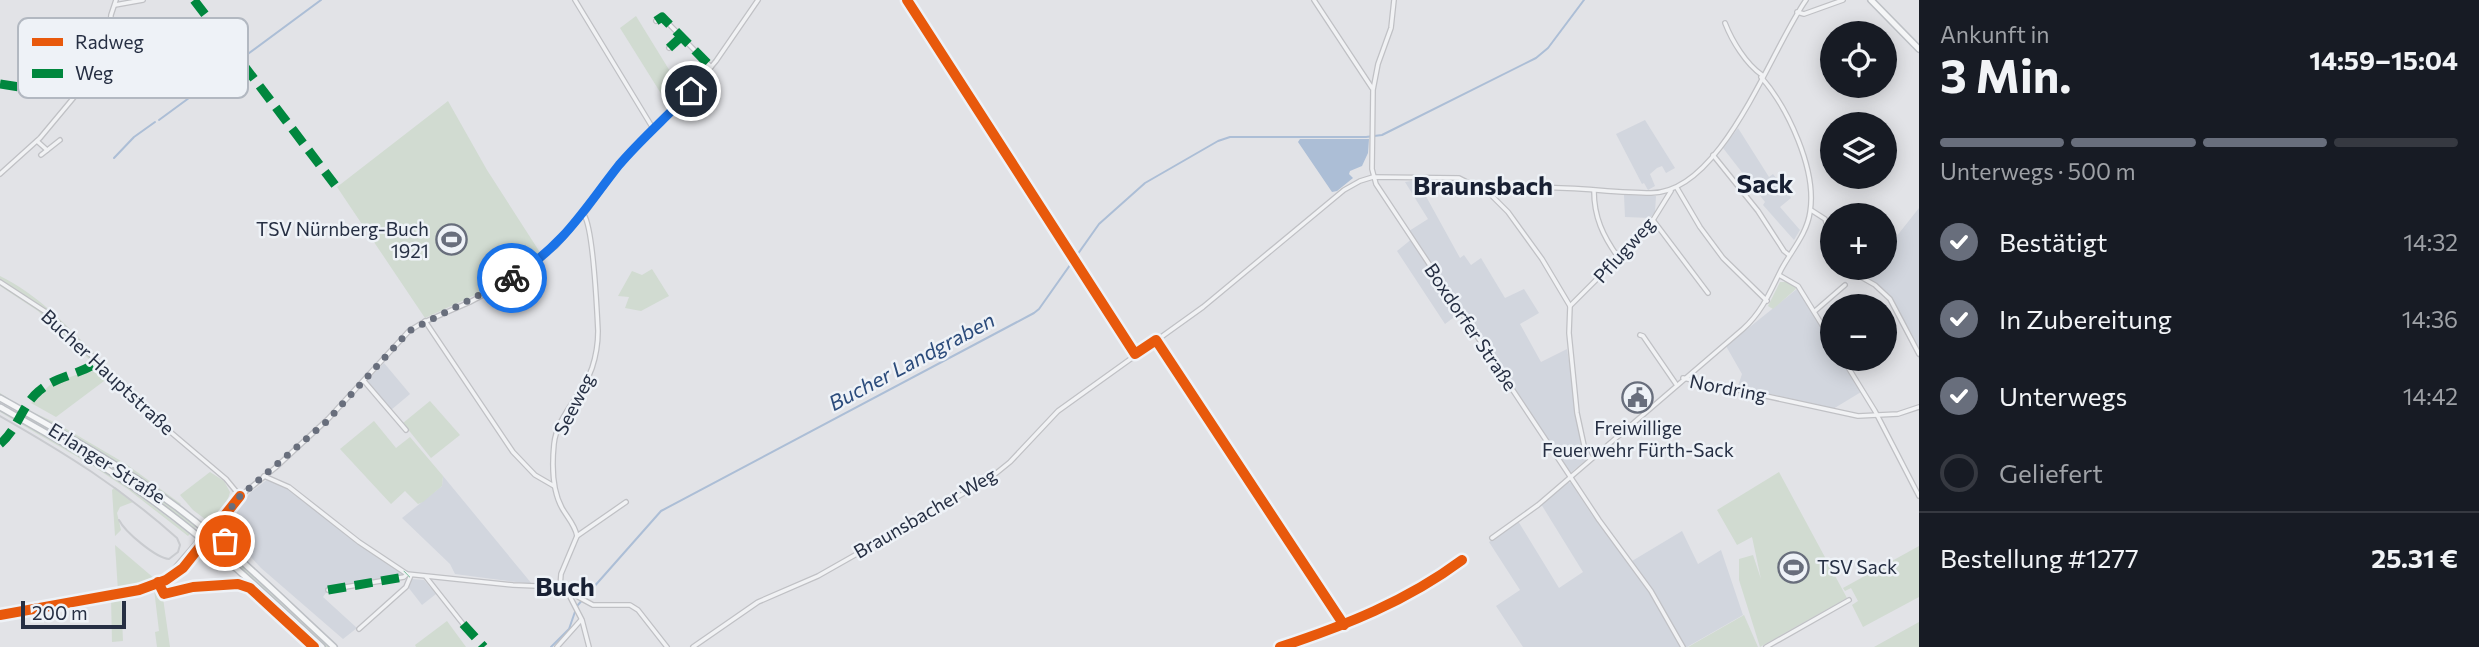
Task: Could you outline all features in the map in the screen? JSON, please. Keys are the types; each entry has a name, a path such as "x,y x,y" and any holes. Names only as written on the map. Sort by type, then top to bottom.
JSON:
{"main road":[{"path":"1871,0 1919,49"},
{"name":"Erlanger Straße","path":"0,398 121,469 208,533 334,647"},
{"name":"Erlanger Straße","path":"0,407 117,476 203,539 322,647"},
{"path":"224,517 222,532 228,550"}],"street":[{"path":"115,2 143,0"},
{"path":"575,0 654,130"},
{"path":"0,615 139,590 158,582 203,539 230,504 326,422 409,331 515,277 548,252 583,215 621,163 711,67 758,0"},
{"path":"907,0 929,34"},
{"path":"1314,0 1373,90"},
{"path":"1394,0 1391,28 1378,64 1373,90 1373,177 1459,178 1490,194 1519,225 1570,306 1569,333 1577,413 1584,450 1590,459"},
{"path":"1490,194 1535,189 1653,193 1674,189 1698,172 1737,124 1806,0"},
{"path":"1797,12 1804,14 1843,0"},
{"path":"656,21 662,17 711,67"},
{"path":"1684,378 1754,320 1803,233 1811,210 1805,156 1776,96 1731,37 1725,23"},
{"path":"669,48 682,36"},
{"path":"0,84 18,86"},
{"path":"0,174 37,141 73,98"},
{"path":"41,156 60,139"},
{"path":"37,141 47,150"},
{"path":"1713,155 1789,255"},
{"name":"Boxdorfer Straße","path":"1373,177 1570,477 1651,591 1683,647"},
{"name":"Braunsbacher Weg","path":"692,647 758,602 818,576 989,479 1010,462 1062,408 1203,307 1344,190 1373,177"},
{"path":"1674,189 1723,258 1767,301"},
{"name":"Pflugweg","path":"1570,306 1653,220 1674,189"},
{"path":"1594,191 1595,209 1601,231 1618,257"},
{"path":"1811,210 1820,216"},
{"name":"Seeweg","path":"577,536 560,505 555,486 556,436 566,413 592,370 597,351 594,280 588,226 583,215"},
{"path":"1653,220 1708,293"},
{"path":"1779,275 1798,286 1820,320"},
{"path":"1866,280 1890,299 1919,354"},
{"name":"Bucher Hauptstraße","path":"0,282 49,314 128,396 226,479 240,496"},
{"path":"1815,311 1845,285"},
{"path":"425,321 513,452 535,475 555,486"},
{"path":"1640,335 1643,335 1676,384"},
{"path":"1850,371 1919,496"},
{"name":"Nordring","path":"1570,477 1684,378 1858,416 1898,414 1919,407"},
{"path":"364,381 406,430"},
{"path":"264,476 289,486 359,542 409,575 560,587 599,606 624,604 634,607 667,647"},
{"path":"1492,538 1538,505 1570,477"},
{"path":"208,533 240,496"},
{"path":"560,587 561,574 577,536 626,502"},
{"path":"328,590 409,575"},
{"path":"359,629 405,587 409,575"},
{"path":"426,577 463,624"},
{"path":"158,582 164,594 193,587 238,584 245,588"},
{"path":"566,589 582,620 589,647"},
{"path":"1766,647 1849,600"},
{"path":"557,647 582,620"}],"shaded area":[{"path":"636,16 684,94 670,108 620,28"},
{"name":"TSV Nürnberg-Buch 1921","path":"448,101 487,170 541,254 484,291 425,318 337,187"},
{"path":"1645,120 1675,168 1666,173 1662,166 1657,168 1650,174 1655,186 1648,190 1644,183 1642,184 1616,134"},
{"path":"1738,128 1769,177 1773,174 1791,198 1780,207 1800,230 1794,240 1763,205 1765,202 1723,148"},
{"path":"1417,180 1460,258 1464,255 1471,265 1481,258 1505,298 1524,289 1539,313 1520,324 1541,362 1567,349 1586,460 1569,474 1461,312 1445,324 1397,251 1413,238 1409,231 1428,219 1405,182"},
{"path":"1624,195 1656,196 1655,212 1650,218 1625,217"},
{"path":"1919,208 1919,359 1897,318 1897,294 1883,294 1868,280 1897,280 1897,236"},
{"path":"652,269 669,296 641,311 625,308 629,297 618,296 632,271 642,275"},
{"path":"0,276 28,292 52,312 98,357 95,362 80,368 91,361 38,311 0,286"},
{"path":"1780,282 1787,282 1797,288 1773,309 1768,306"},
{"path":"1797,289 1820,326 1820,371 1848,371 1861,392 1833,409 1738,386 1742,374 1726,346"},
{"path":"384,363 410,394 391,410 367,381"},
{"path":"98,367 108,378 56,417 31,403 51,384"},
{"path":"0,393 126,464 181,504 0,396"},
{"path":"430,401 460,435 431,458 403,423"},
{"path":"0,409 111,474 190,534 188,536 93,466 0,412"},
{"path":"25,414 134,481 176,510 196,526 195,528 134,484 23,417"},
{"path":"374,421 396,448 410,437 443,476 442,486 423,502 418,504 405,491 391,504 340,449"},
{"path":"210,472 224,481 230,492 221,508 205,519 180,495"},
{"name":"TSV Sack","path":"1779,472 1847,598 1760,647 1739,580 1739,559 1753,555 1761,579 1752,537 1737,545 1717,510"},
{"path":"443,476 532,584 455,574 450,564 402,518 442,486"},
{"path":"268,479 283,484 359,542 407,574 328,590 323,597 357,628 343,639 261,568 227,531 227,521 251,492"},
{"path":"1567,482 1571,483 1592,515 1628,560 1632,561 1682,531 1698,564 1721,550 1743,615 1687,647 1523,647 1496,606 1520,590 1489,542 1518,521 1559,588 1583,572 1541,504"},
{"path":"115,487 133,502 120,507 117,513 121,530 115,536 112,490"},
{"path":"215,543 331,647 325,647 213,545"},
{"path":"115,545 155,579 141,586 118,591"},
{"path":"1919,546 1919,597 1863,627 1852,605 1858,601 1851,588 1845,591 1843,588"},
{"path":"412,579 424,580 436,594 422,605 408,587"},
{"path":"157,588 163,598 170,647 157,647 155,632 159,631 154,589"},
{"path":"121,596 123,641 112,642 111,598"},
{"path":"1744,615 1758,647 1688,647"},
{"path":"447,621 466,647 416,647 415,645"},
{"path":"1919,622 1919,647 1874,647"}],"water":[{"path":"1300,139 1369,139 1368,153 1362,166 1350,171 1349,174 1353,178 1332,192 1298,142"}],"waterway":[{"path":"248,54 321,0"},
{"name":"Bucher Landgraben","path":"551,647 569,629 577,606 661,511 1034,313 1099,224 1145,183 1218,141 1230,137 1382,135 1536,58 1548,48 1584,0"},
{"path":"159,120 189,98"},
{"path":"114,158 134,137 155,122"}],"tram line":[{"path":"0,416 70,457 134,503 177,538 180,545 178,552 169,559 163,558 134,537 119,520"}],"marked path":[{"path":"194,0 208,18"},
{"path":"656,21 662,17 711,67"},
{"path":"669,48 682,36"},
{"path":"248,71 335,185"},
{"path":"0,84 18,86"},
{"path":"0,444 39,391 98,362"},
{"path":"328,590 404,577 407,574"},
{"path":"463,624 484,647"}],"cycle path":[{"path":"907,0 1135,354 1156,340 1344,625"},
{"path":"0,615 139,590 166,580 183,568 240,496"},
{"path":"1280,647 1374,611 1419,588 1462,560"},
{"path":"158,582 164,594 193,587 238,584 250,588 314,647"}],"way so far":[{"path":"225,541 222,530 224,517 240,496 326,422 409,331 486,294 512,278"}],"place":[{"name":"TSV Nürnberg-Buch 1921","path":"452,240"},
{"name":"Freiwillige Feuerwehr Fürth-Sack","path":"1638,397"},
{"name":"TSV Sack","path":"1794,567"}],"district":[{"name":"Sack","path":"1765,184"},
{"name":"Braunsbach","path":"1483,186"},
{"name":"Buch","path":"565,587"}],"route":[{"path":"512,278 559,242 587,211 621,163 691,91"}]}
